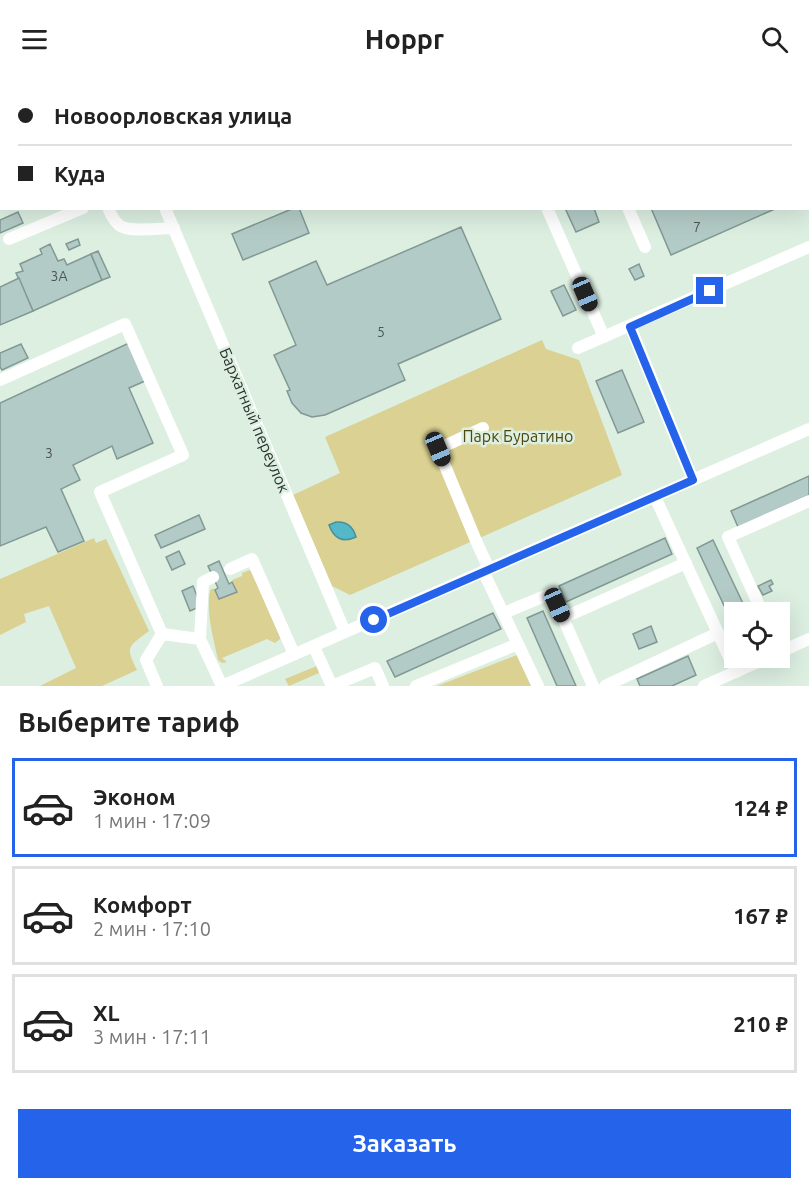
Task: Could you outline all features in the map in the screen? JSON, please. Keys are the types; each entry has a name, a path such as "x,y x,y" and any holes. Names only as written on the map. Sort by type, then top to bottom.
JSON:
{"street":[{"path":"9,239 78,210"},
{"path":"109,210 121,228 174,228"},
{"name":"Бархатный переулок","path":"166,210 345,632"},
{"path":"549,210 604,338"},
{"path":"629,210 645,247"},
{"path":"578,348 809,247"},
{"path":"0,380 125,324 183,455 100,492 162,634"},
{"path":"630,327 693,480"},
{"path":"483,428 438,449 504,613 538,686"},
{"path":"213,577 203,582 200,639 222,686 809,429"},
{"path":"655,497 736,672"},
{"path":"757,602 728,537 809,501"},
{"path":"230,569 252,559 294,654"},
{"path":"563,618 686,563"},
{"path":"504,613 552,593 593,686"},
{"path":"605,686 718,633"},
{"path":"162,634 200,639"},
{"path":"157,686 146,660 162,634"},
{"path":"790,648 809,639"},
{"path":"416,686 518,644"},
{"path":"314,646 332,686 375,668 383,686"},
{"path":"704,686 745,668"}],"green space":[{"name":"Парк Буратино","path":"542,340 546,349 579,360 622,475 350,595 332,586 293,495 340,473 325,437"},
{"path":"94,538 96,543 106,539 149,631 133,644 130,651 137,670 102,686 40,686 76,668 49,606 24,614 26,622 0,635 0,579"},
{"path":"250,570 280,639 275,643 267,639 222,658 227,662 222,663 218,660 211,625 210,590 214,588 220,599 236,592 232,580"},
{"path":"517,655 531,686 437,686"},
{"path":"317,666 319,673 289,686 285,679"}],"water":[{"path":"336,522 349,525 356,537 343,540 336,537 329,525"}],"building":[{"path":"289,210 300,210 309,233 243,260 232,234"},
{"path":"566,210 595,210 599,222 576,232"},
{"path":"652,210 772,210 671,255"},
{"path":"18,212 23,223 0,233 0,220"},
{"path":"461,227 501,319 398,364 405,380 325,415 312,417 301,413 292,403 287,391 290,390 274,355 296,345 269,282 316,261 327,285"},
{"path":"78,239 80,245 69,250 66,244"},
{"path":"50,244 58,261 64,259 67,265 91,254 102,280 33,311 16,273 23,271 20,264 42,254 40,249"},
{"path":"98,251 110,277 102,280 91,254"},
{"path":"639,264 644,276 635,280 629,269"},
{"path":"19,278 33,311 0,325 0,287"},
{"path":"564,285 576,310 563,316 551,291"},
{"path":"129,343 145,381 129,388 153,443 117,459 112,446 73,465 80,480 61,489 84,541 58,552 46,527 0,546 0,403"},
{"path":"21,344 28,358 2,370 0,353"},
{"path":"622,370 644,422 618,433 596,381"},
{"path":"809,476 809,495 738,527 731,511"},
{"path":"199,515 205,529 161,548 155,535"},
{"path":"665,538 672,554 566,602 559,586"},
{"path":"713,540 742,602 724,602 724,606 697,548"},
{"path":"179,551 185,564 172,570 166,557"},
{"path":"219,561 229,584 232,582 237,592 219,599 215,590 218,588 208,566"},
{"path":"771,580 773,584 769,586 772,591 763,595 758,586"},
{"path":"193,586 201,606 190,611 182,591"},
{"path":"543,611 576,686 557,686 527,618"},
{"path":"493,613 501,629 395,677 387,661"},
{"path":"651,626 657,642 639,649 633,634"},
{"path":"688,656 696,675 672,686 640,686 637,679"}],"route":[{"path":"374,620 693,480 630,327 710,291"}]}
